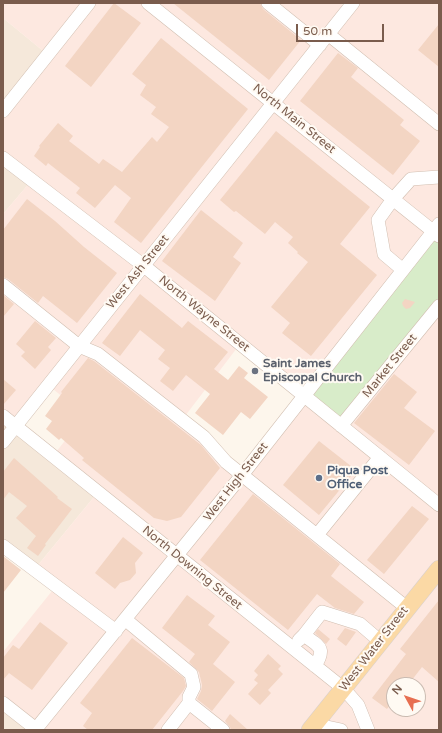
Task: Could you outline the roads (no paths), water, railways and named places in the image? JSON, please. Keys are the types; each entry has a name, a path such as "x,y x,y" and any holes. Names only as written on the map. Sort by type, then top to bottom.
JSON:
{"main road":[{"name":"West Water Street","path":"310,730 439,569"}],"street":[{"path":"3,111 89,3"},
{"name":"North Main Street","path":"148,3 393,199 437,231"},
{"path":"268,3 320,45"},
{"name":"West Ash Street","path":"3,442 353,3"},
{"path":"328,34 439,124"},
{"name":"North Wayne Street","path":"3,158 144,266 439,505"},
{"path":"403,270 384,254 378,220 393,199 411,179 439,177"},
{"name":"West High Street","path":"36,729 178,556 403,270 437,231"},
{"path":"3,285 79,346 98,354 204,437 226,462 407,608"},
{"name":"Market Street","path":"341,426 439,306"},
{"name":"North Downing Street","path":"3,416 344,689 358,705 368,730"},
{"path":"317,535 380,457"},
{"path":"3,546 116,631"},
{"path":"293,648 322,612 360,624 381,642"},
{"path":"126,620 190,674 194,687 189,697 189,704 168,730"},
{"path":"304,635 320,648 322,652 321,657 315,666"},
{"path":"3,703 36,729"},
{"path":"189,704 223,730"},
{"path":"310,730 327,727 341,730"}],"place":[{"name":"Saint James Episcopal Church","path":"255,371"},
{"name":"Piqua Post Office","path":"319,478"}]}
